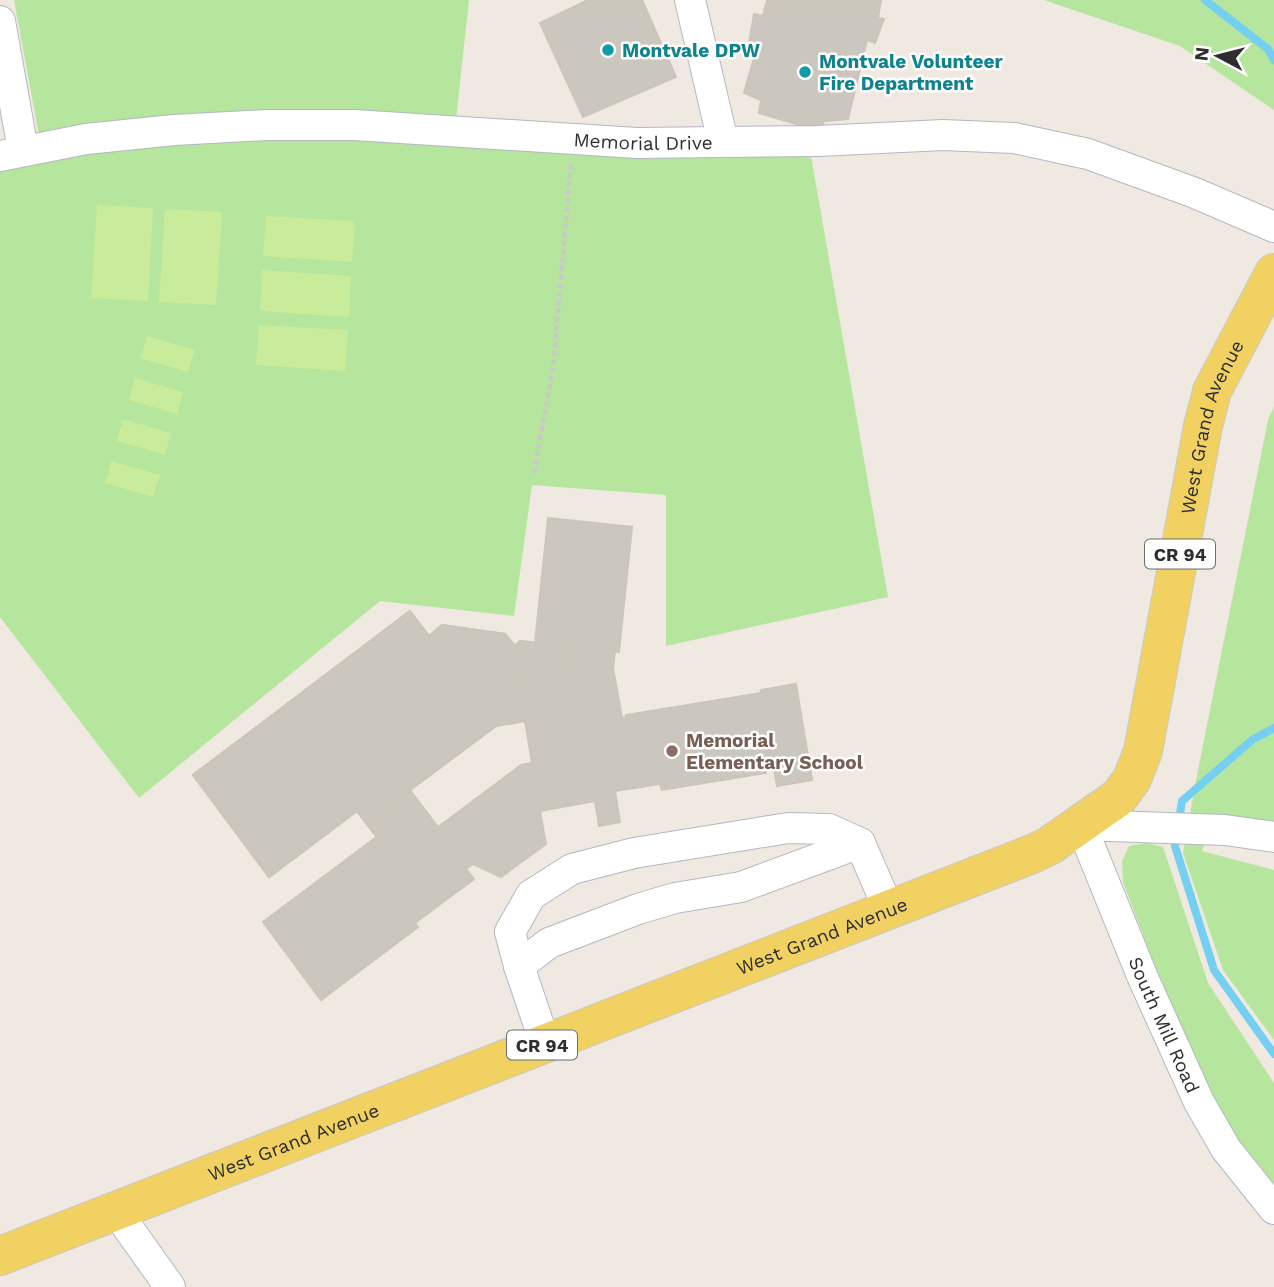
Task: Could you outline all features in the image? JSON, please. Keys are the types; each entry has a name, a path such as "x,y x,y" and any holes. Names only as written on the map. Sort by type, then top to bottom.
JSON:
{"main road":[{"name":"West Grand Avenue","path":"0,1256 1032,854 1049,846 1119,797 1132,779 1143,751 1203,426 1212,391 1274,273"}],"street":[{"path":"690,0 723,142"},
{"path":"0,21 12,153"},
{"name":"Memorial Drive","path":"12,153 86,139 161,131 267,125 354,125 637,143 818,141 943,135 1014,138 1088,154 1195,193 1274,227"},
{"path":"1081,825 1225,831 1274,837"},
{"name":"South Mill Road","path":"1081,825 1143,978 1199,1102 1226,1149 1274,1209"},
{"path":"545,1043 510,932 531,895 572,869 634,853 788,828 829,829 860,843 889,910"},
{"path":"519,965 549,943 638,909 675,898 741,887 860,843"},
{"path":"116,1211 170,1287"}],"path":[{"path":"534,472 553,368 573,139"}],"green space":[{"path":"14,0 469,0 454,138 808,139 888,597 666,646 666,495 532,485 514,616 380,601 139,798 0,617 0,155 41,146"},
{"path":"1044,0 1274,0 1274,110 1180,46"},
{"path":"97,205 153,208 148,301 91,298"},
{"path":"165,209 222,212 216,305 159,302"},
{"path":"266,216 355,221 352,262 263,256"},
{"path":"262,270 351,276 349,317 260,311"},
{"path":"259,325 348,330 345,371 256,365"},
{"path":"147,336 195,350 188,372 140,358"},
{"path":"135,378 183,392 177,414 129,400"},
{"path":"1274,407 1274,826 1214,819 1202,851 1274,870 1274,1040 1223,970 1183,853 1268,420"},
{"path":"123,419 171,433 165,455 117,441"},
{"path":"111,461 160,475 153,497 105,483"},
{"path":"1147,843 1163,847 1208,983 1274,1083 1274,1191 1249,1162 1194,1070 1123,882 1122,861 1129,846"}],"building":[{"name":"Montvale DPW","path":"588,0 642,0 676,77 583,117 540,23"},
{"name":"Montvale Volunteer Fire Department","path":"767,0 881,0 878,18 884,19 875,43 867,40 848,119 824,121 820,131 759,113 761,100 744,93 756,51 748,49 754,14 763,16"},
{"path":"548,518 632,527 619,652 567,646 565,670 577,668 578,674 613,668 622,718 626,715 761,693 761,690 796,684 812,780 777,786 774,768 766,770 766,773 662,790 660,784 615,791 620,822 599,826 595,801 540,811 546,844 501,877 473,864 466,869 474,879 415,923 418,927 321,1000 263,922 375,838 378,839 357,811 269,877 193,775 410,611 429,636 442,625 505,634 515,646 520,641 535,643","holes":["525,721 532,763 521,765 438,827 410,790 496,726"]},
{"path":"410,611 429,636 442,625 505,634 515,646 520,641 567,646 565,670 518,677 525,721 496,726 374,817 386,833 378,839 357,811 269,877 193,775"},
{"path":"567,646 615,651 613,668 578,674 577,668 565,670"}],"waterway":[{"path":"1205,0 1268,49 1274,60"},
{"path":"1274,728 1252,740 1182,801 1175,846 1214,970 1274,1054"}],"place":[{"name":"Montvale DPW","path":"608,50"},
{"name":"Montvale Volunteer Fire Department","path":"805,72"},
{"name":"Memorial Elementary School","path":"672,751"}]}
